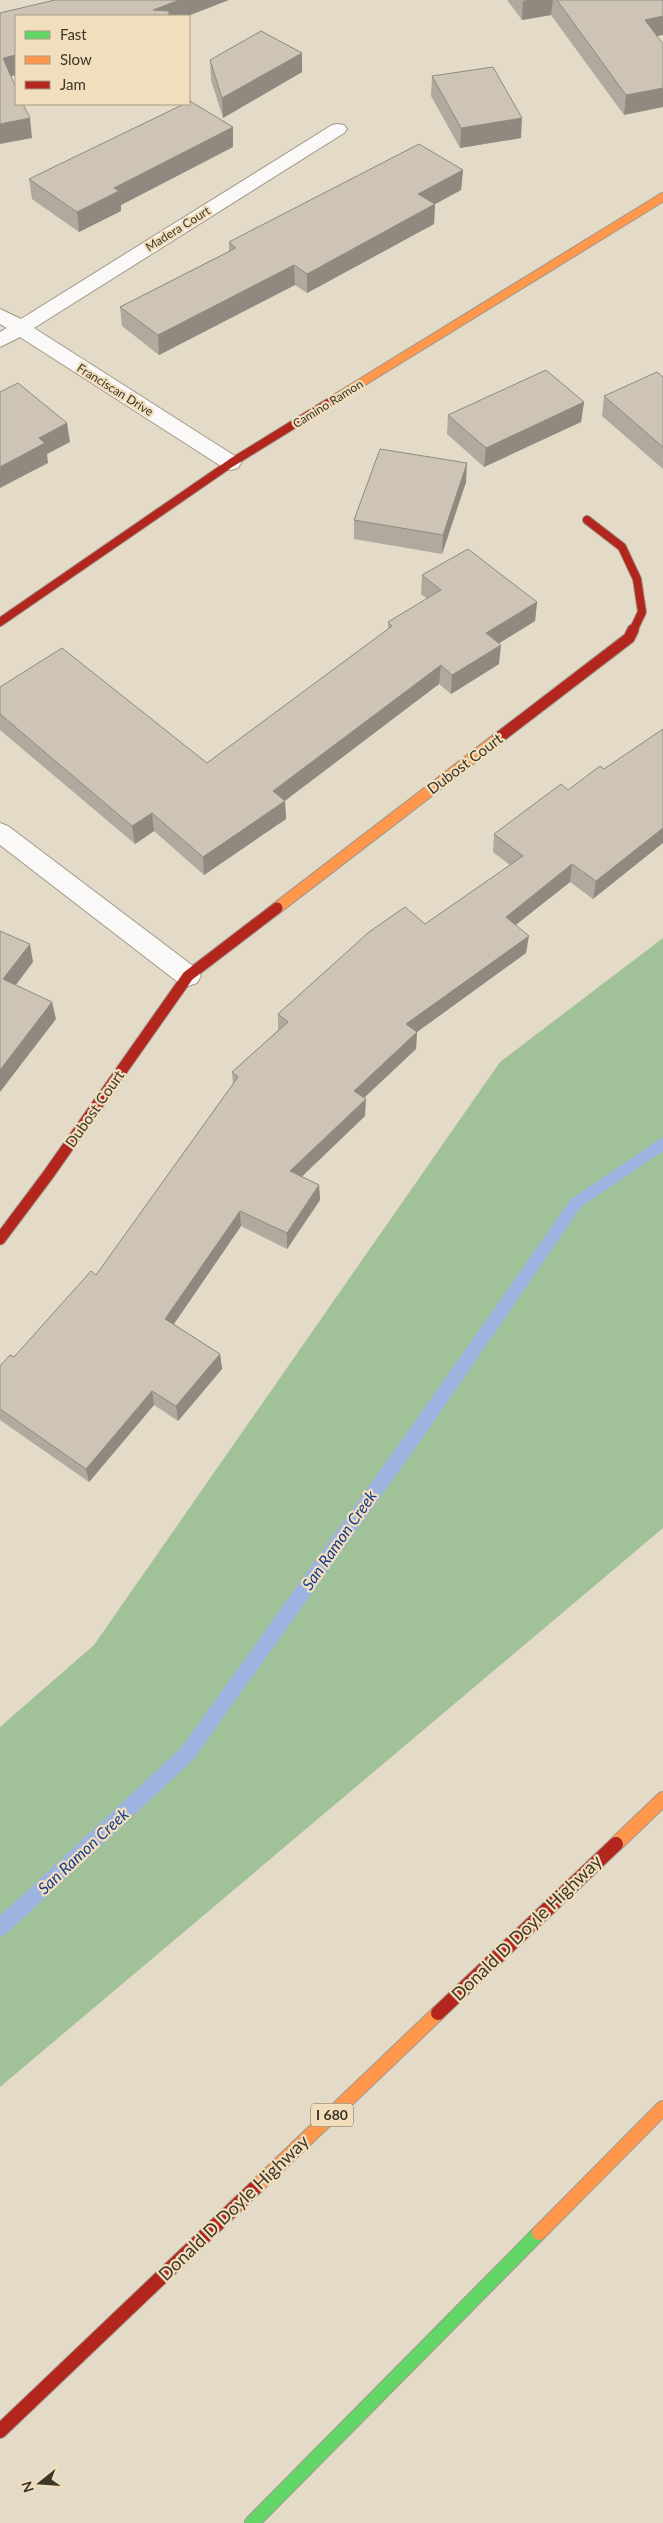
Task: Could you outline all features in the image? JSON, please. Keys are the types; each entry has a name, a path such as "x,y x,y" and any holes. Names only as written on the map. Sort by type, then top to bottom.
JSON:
{"main road":[{"name":"Camino Ramon","path":"0,622 231,463 663,197"},
{"name":"Dubost Court","path":"0,1239 54,1167 188,976 629,638 642,612 637,579 622,547 587,520"},
{"name":"Donald D Doyle Highway","path":"0,2431 663,1799"},
{"path":"252,2523 663,2108"}],"street":[{"name":"Madera Court","path":"0,341 338,129"},
{"name":"Franciscan Drive","path":"0,315 19,329 231,463"},
{"path":"0,832 188,976"}],"green space":[{"path":"663,938 663,1528 0,2087 0,1727 94,1645 500,1062"}],"building":[{"path":"55,0 179,0 153,10 169,11 169,15 15,15 15,55 3,58 15,86 15,105 24,105 30,118 0,124 0,13"},
{"path":"557,0 663,0 663,16 645,20 663,44 663,88 626,95"},
{"path":"261,31 302,53 222,98 210,60"},
{"path":"493,67 522,118 461,128 432,76"},
{"path":"190,101 233,127 114,188 119,191 77,212 29,179 182,105 190,105"},
{"path":"419,144 463,170 418,194 435,204 307,274 294,265 158,335 120,307 236,248 229,242"},
{"path":"546,370 584,402 486,448 448,415"},
{"path":"657,372 663,377 663,447 604,396"},
{"path":"18,383 67,423 39,438 45,443 0,467 0,392"},
{"path":"380,449 467,463 443,535 354,520"},
{"path":"468,549 537,602 486,633 501,645 452,675 441,665 273,791 285,801 203,857 152,813 132,826 0,714 0,687 62,648 207,763 392,626 388,622 441,590 422,575"},
{"path":"663,729 663,828 596,881 572,864 506,917 529,936 406,1024 417,1032 354,1091 366,1099 290,1171 319,1185 287,1233 240,1211 165,1319 220,1354 176,1406 152,1391 86,1469 0,1409 0,1366 10,1355 14,1357 91,1271 96,1275 238,1077 232,1072 288,1022 278,1014 369,932 405,907 425,924 523,856 494,834 561,784 568,790 600,766 604,769"},
{"path":"0,931 30,944 3,979 52,1002 0,1070"}],"waterway":[{"name":"San Ramon Creek","path":"0,1928 187,1754 420,1428 576,1203 663,1143"}],"traffic: fast":[{"path":"252,2523 539,2233"}],"traffic: slow":[{"path":"333,400 663,197"},
{"path":"277,908 497,739"},
{"path":"616,1844 663,1799"},
{"path":"256,2187 438,2013"},
{"path":"539,2233 663,2108"}],"traffic: jam":[{"path":"0,622 231,463 333,400"},
{"path":"497,739 629,638 642,612 637,579 622,547 587,520"},
{"path":"0,1239 48,1175 188,976 277,908"},
{"path":"438,2013 616,1844"},
{"path":"0,2431 256,2187"}]}
